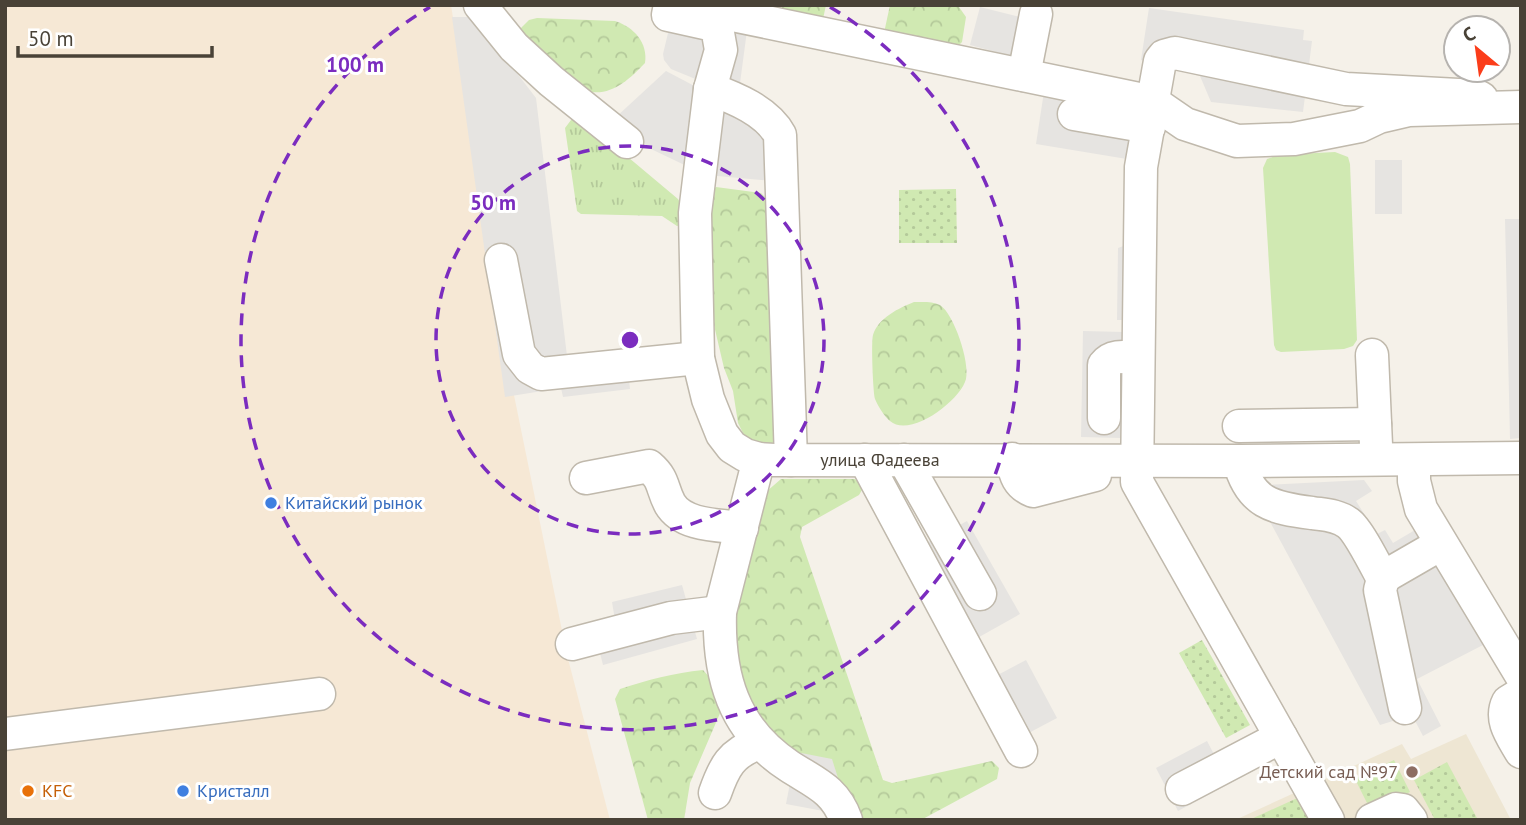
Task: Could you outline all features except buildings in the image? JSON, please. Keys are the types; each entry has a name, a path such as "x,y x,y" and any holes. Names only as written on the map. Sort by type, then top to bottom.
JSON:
{"street":[{"path":"480,5 514,47 627,142"},
{"name":"улица Фадеева","path":"670,5 668,15 713,24 718,33 721,50 710,89 695,213 698,358 708,399 722,434 733,447 745,455 759,459 791,460 1239,461 1521,458"},
{"path":"688,5 770,14 1024,75 1237,141 1294,139 1360,126 1379,117 1409,110 1521,107"},
{"path":"1024,75 1036,14"},
{"path":"1328,820 1137,482 1141,167 1160,61 1164,56 1175,53 1346,89 1477,96 1481,98 1481,107"},
{"path":"710,89 744,102 775,127 780,135 791,460"},
{"path":"1074,114 1151,115"},
{"path":"501,260 519,354 530,368 541,374 698,358"},
{"path":"1372,355 1377,460"},
{"path":"1104,418 1104,365 1109,359 1116,357 1138,358"},
{"path":"1239,426 1376,424"},
{"path":"759,459 720,612 719,636 725,677 740,717 759,743 786,764 833,793 846,820"},
{"path":"1012,459 1017,480 1033,491 1096,475"},
{"path":"865,460 1021,751"},
{"path":"904,460 980,594"},
{"path":"1414,460 1414,481 1421,509 1521,675"},
{"path":"1239,461 1249,488 1259,499 1297,511 1333,516 1351,524 1383,579"},
{"path":"586,478 649,466 660,476 670,504 680,516 698,522 742,528"},
{"path":"1405,708 1380,590 1383,579 1441,544"},
{"path":"572,644 671,618 720,612"},
{"path":"5,734 319,694"},
{"path":"1521,694 1508,702 1504,716 1506,727 1521,752"},
{"path":"1182,789 1281,737"},
{"path":"715,793 723,768 737,754 759,743"},
{"path":"1372,820 1396,810 1403,810 1411,820"}],"shaded area":[{"name":"Китайский рынок","path":"5,5 451,5 505,351 567,655 610,820 5,820"},
{"path":"980,7 1028,19 1019,58 970,45"},
{"path":"674,8 748,23 736,113 773,135 772,181 706,175 715,87 671,69 664,60 663,54"},
{"path":"1149,8 1304,30 1303,40 1312,41 1303,112 1211,102 1200,76 1141,60"},
{"path":"452,17 474,17 536,98 567,356 629,380 630,389 563,397 561,388 505,397"},
{"path":"666,71 704,91 695,170 651,149 615,118"},
{"path":"1045,85 1148,105 1139,161 1036,144"},
{"path":"1375,160 1402,160 1402,214 1375,214"},
{"path":"1505,219 1521,219 1521,438 1510,439"},
{"path":"1137,241 1136,320 1117,320 1118,248"},
{"path":"1083,331 1124,332 1121,438 1081,437"},
{"path":"1364,480 1372,491 1356,501 1377,534 1385,530 1393,543 1415,530 1483,645 1417,679 1441,726 1423,736 1412,715 1380,725 1268,518 1266,485"},
{"path":"967,521 1020,614 972,641 919,547"},
{"path":"682,585 697,639 603,665 595,633 616,626 612,602"},
{"path":"1026,660 1057,718 1023,736 992,678"},
{"name":"Детский сад №97","path":"1466,734 1511,820 1235,820 1402,744 1411,759"},
{"path":"1207,741 1217,760 1243,747 1255,770 1178,811 1156,768"},
{"path":"796,752 832,759 850,816 786,804"}],"green space":[{"path":"782,5 826,5 823,19 782,14"},
{"path":"890,5 959,7 966,17 962,42 958,46 884,33"},
{"path":"529,20 615,21 628,27 638,37 644,49 645,63 631,77 608,91 590,92 580,89 519,30"},
{"path":"574,116 579,116 678,199 683,207 682,225 677,226 662,216 581,214 577,211 565,128"},
{"path":"1335,152 1348,157 1350,164 1357,340 1353,346 1344,349 1281,352 1276,350 1274,345 1263,168 1267,159 1278,155"},
{"path":"716,187 761,193 769,201 779,439 767,446 746,439 738,423 733,391 724,368 713,321 708,195"},
{"path":"956,189 957,243 899,243 899,190"},
{"path":"914,302 934,303 945,310 951,318 963,350 967,371 962,388 934,415 910,425 899,425 888,419 875,399 872,339 884,319"},
{"path":"781,479 855,479 860,484 862,490 859,495 802,527 800,537 883,780 892,783 992,761 999,768 997,779 921,820 852,820 796,752 762,727 738,676 735,611 766,492"},
{"path":"1202,640 1250,725 1226,738 1179,653"},
{"path":"703,670 712,680 721,711 690,783 684,820 648,820 615,699 620,689 661,677"},
{"path":"1394,760 1410,792 1371,811 1355,779"},
{"path":"1447,762 1478,820 1435,820 1414,780"},
{"path":"1304,795 1317,820 1249,820"}],"place":[{"name":"Китайский рынок","path":"271,503"},
{"name":"Детский сад №97","path":"1412,772"},
{"name":"KFC","path":"28,791"},
{"name":"Кристалл","path":"183,791"}]}
